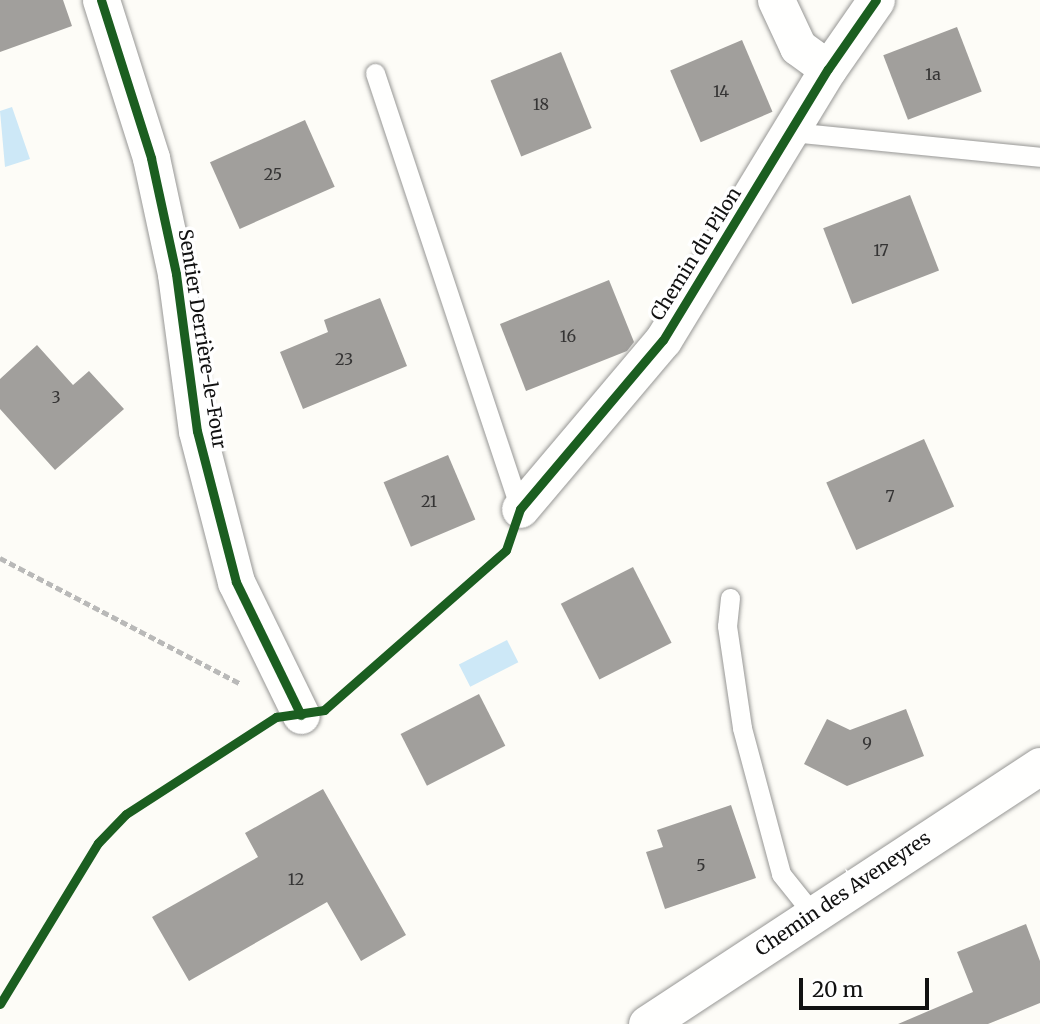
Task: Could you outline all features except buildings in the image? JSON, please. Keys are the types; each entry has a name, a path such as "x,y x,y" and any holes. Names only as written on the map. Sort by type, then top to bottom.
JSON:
{"street":[{"name":"Sentier Derrière-le-Four","path":"101,0 151,158 176,274 197,431 236,582 301,715"},
{"path":"776,0 798,47 828,69"},
{"name":"Chemin du Pilon","path":"520,509 663,340 828,69 876,0"},
{"name":"Chemin des Aveneyres","path":"647,1024 1040,765"}],"lane":[{"path":"375,73 520,509"},
{"path":"791,132 1040,157"},
{"path":"730,597 727,626 742,728 781,874 813,914"}],"path":[{"path":"0,1004 98,843 126,814 276,717 324,710 506,550 520,509"},
{"path":"0,558 241,684"}],"water":[{"path":"12,107 30,159 5,167 0,111"},
{"path":"507,640 518,662 470,687 459,665"}],"cycle path":[{"path":"101,0 151,158 176,274 197,431 236,582 301,715"},
{"path":"0,1004 98,843 126,814 276,717 324,710 506,550 520,509 663,340 828,69 876,0"}]}
